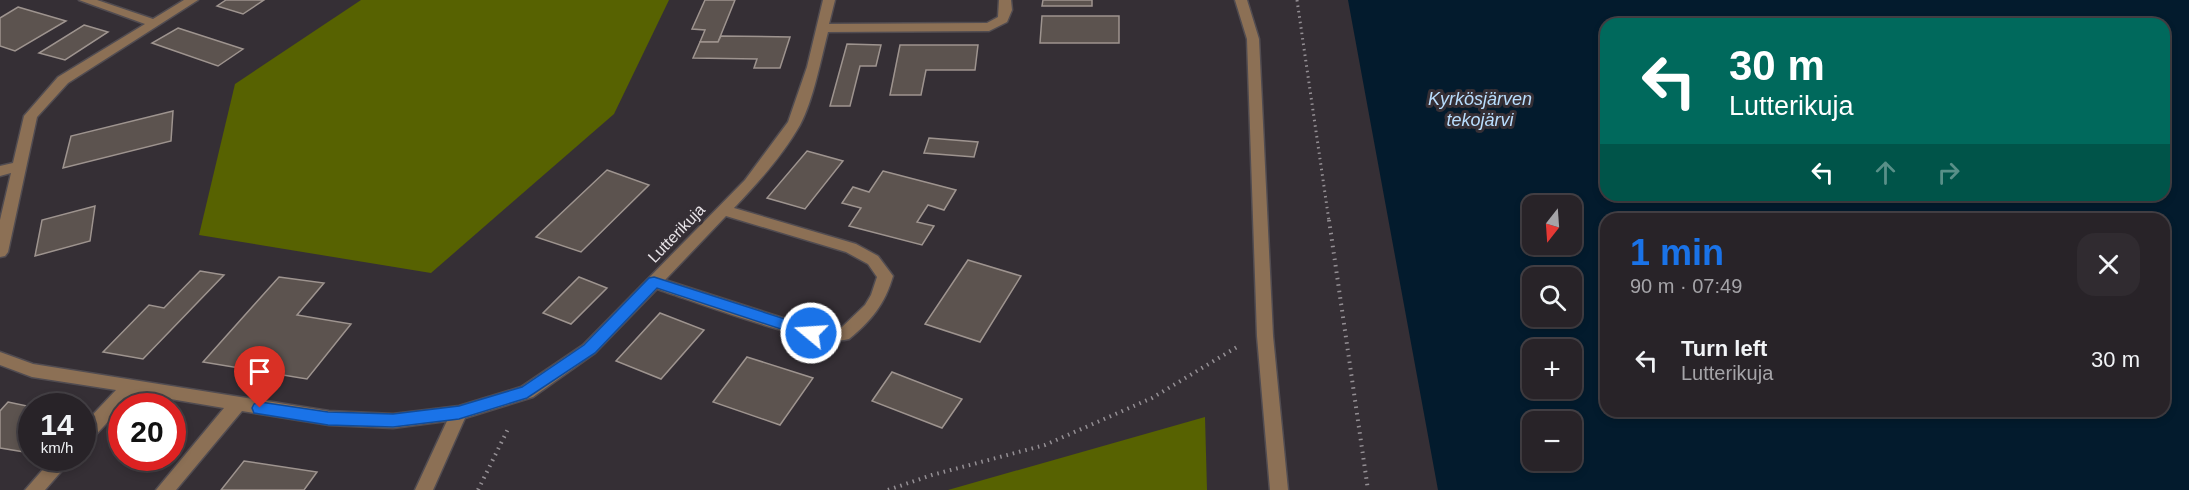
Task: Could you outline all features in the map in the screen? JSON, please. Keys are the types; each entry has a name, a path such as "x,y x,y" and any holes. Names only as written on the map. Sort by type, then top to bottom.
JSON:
{"street":[{"path":"85,0 154,23"},
{"path":"0,252 2,229 31,116 63,80 192,0"},
{"name":"Lutterikuja","path":"0,357 32,370 328,418 382,421 459,413 527,392 590,349 750,183 794,123 824,28 829,0"},
{"path":"824,28 989,27 1003,19 1006,10 1005,0"},
{"path":"1241,0 1253,39 1266,336 1279,490"},
{"path":"0,171 19,167"},
{"path":"654,282 811,333 843,335 866,316 880,296 885,276 873,260 851,248 723,210"},
{"path":"96,423 131,386"},
{"path":"165,490 237,405"},
{"path":"424,490 459,413"},
{"path":"34,490 52,471"}],"path":[{"path":"1293,0 1299,10"},
{"path":"1297,0 1368,490"},
{"path":"888,490 932,475 1045,445 1152,398 1228,350 1266,336"},
{"path":"478,490 527,392"}],"green space":[{"path":"361,0 669,0 614,114 431,273 199,235 235,84"},
{"path":"1205,417 1207,490 948,490"}],"water":[{"name":"Kyrkösjärven tekojärvi","path":"1348,0 2189,0 2189,490 1438,490"}],"building":[{"path":"226,0 264,0 243,14 217,6"},
{"path":"705,0 735,0 718,42 700,42 705,30 692,29"},
{"path":"1043,0 1092,0 1092,6 1042,6"},
{"path":"18,7 66,21 15,51 0,46 0,18"},
{"path":"1042,16 1119,16 1119,43 1040,43"},
{"path":"84,25 108,32 65,60 39,53"},
{"path":"178,28 243,49 218,66 152,43"},
{"path":"721,36 790,37 780,68 754,68 757,59 693,58 700,42 718,42"},
{"path":"847,44 881,45 876,66 860,66 850,106 830,106"},
{"path":"900,45 978,45 975,70 926,70 921,95 890,95"},
{"path":"173,111 171,141 63,168 71,136"},
{"path":"929,138 978,142 974,157 924,153"},
{"path":"807,151 843,161 805,209 767,198"},
{"path":"607,170 649,185 581,252 536,237"},
{"path":"883,171 956,190 944,210 928,205 917,222 934,226 922,245 849,226 861,208 842,203 853,187 869,192"},
{"path":"95,206 90,241 35,256 42,220"},
{"path":"968,260 1021,276 980,342 925,324"},
{"path":"200,271 224,275 143,359 103,352 149,305 164,308"},
{"path":"279,277 324,283 297,315 351,324 307,379 203,362"},
{"path":"579,277 607,288 571,324 543,313"},
{"path":"660,313 704,330 661,379 616,361"},
{"path":"747,357 813,378 780,425 713,402"},
{"path":"892,372 962,399 942,428 872,401"},
{"path":"8,402 18,404 18,451 0,448 0,411"},
{"path":"244,461 317,472 304,490 221,490"}],"route":[{"path":"260,408 328,418 393,421 459,413 527,392 590,349 654,282 811,333"}]}
